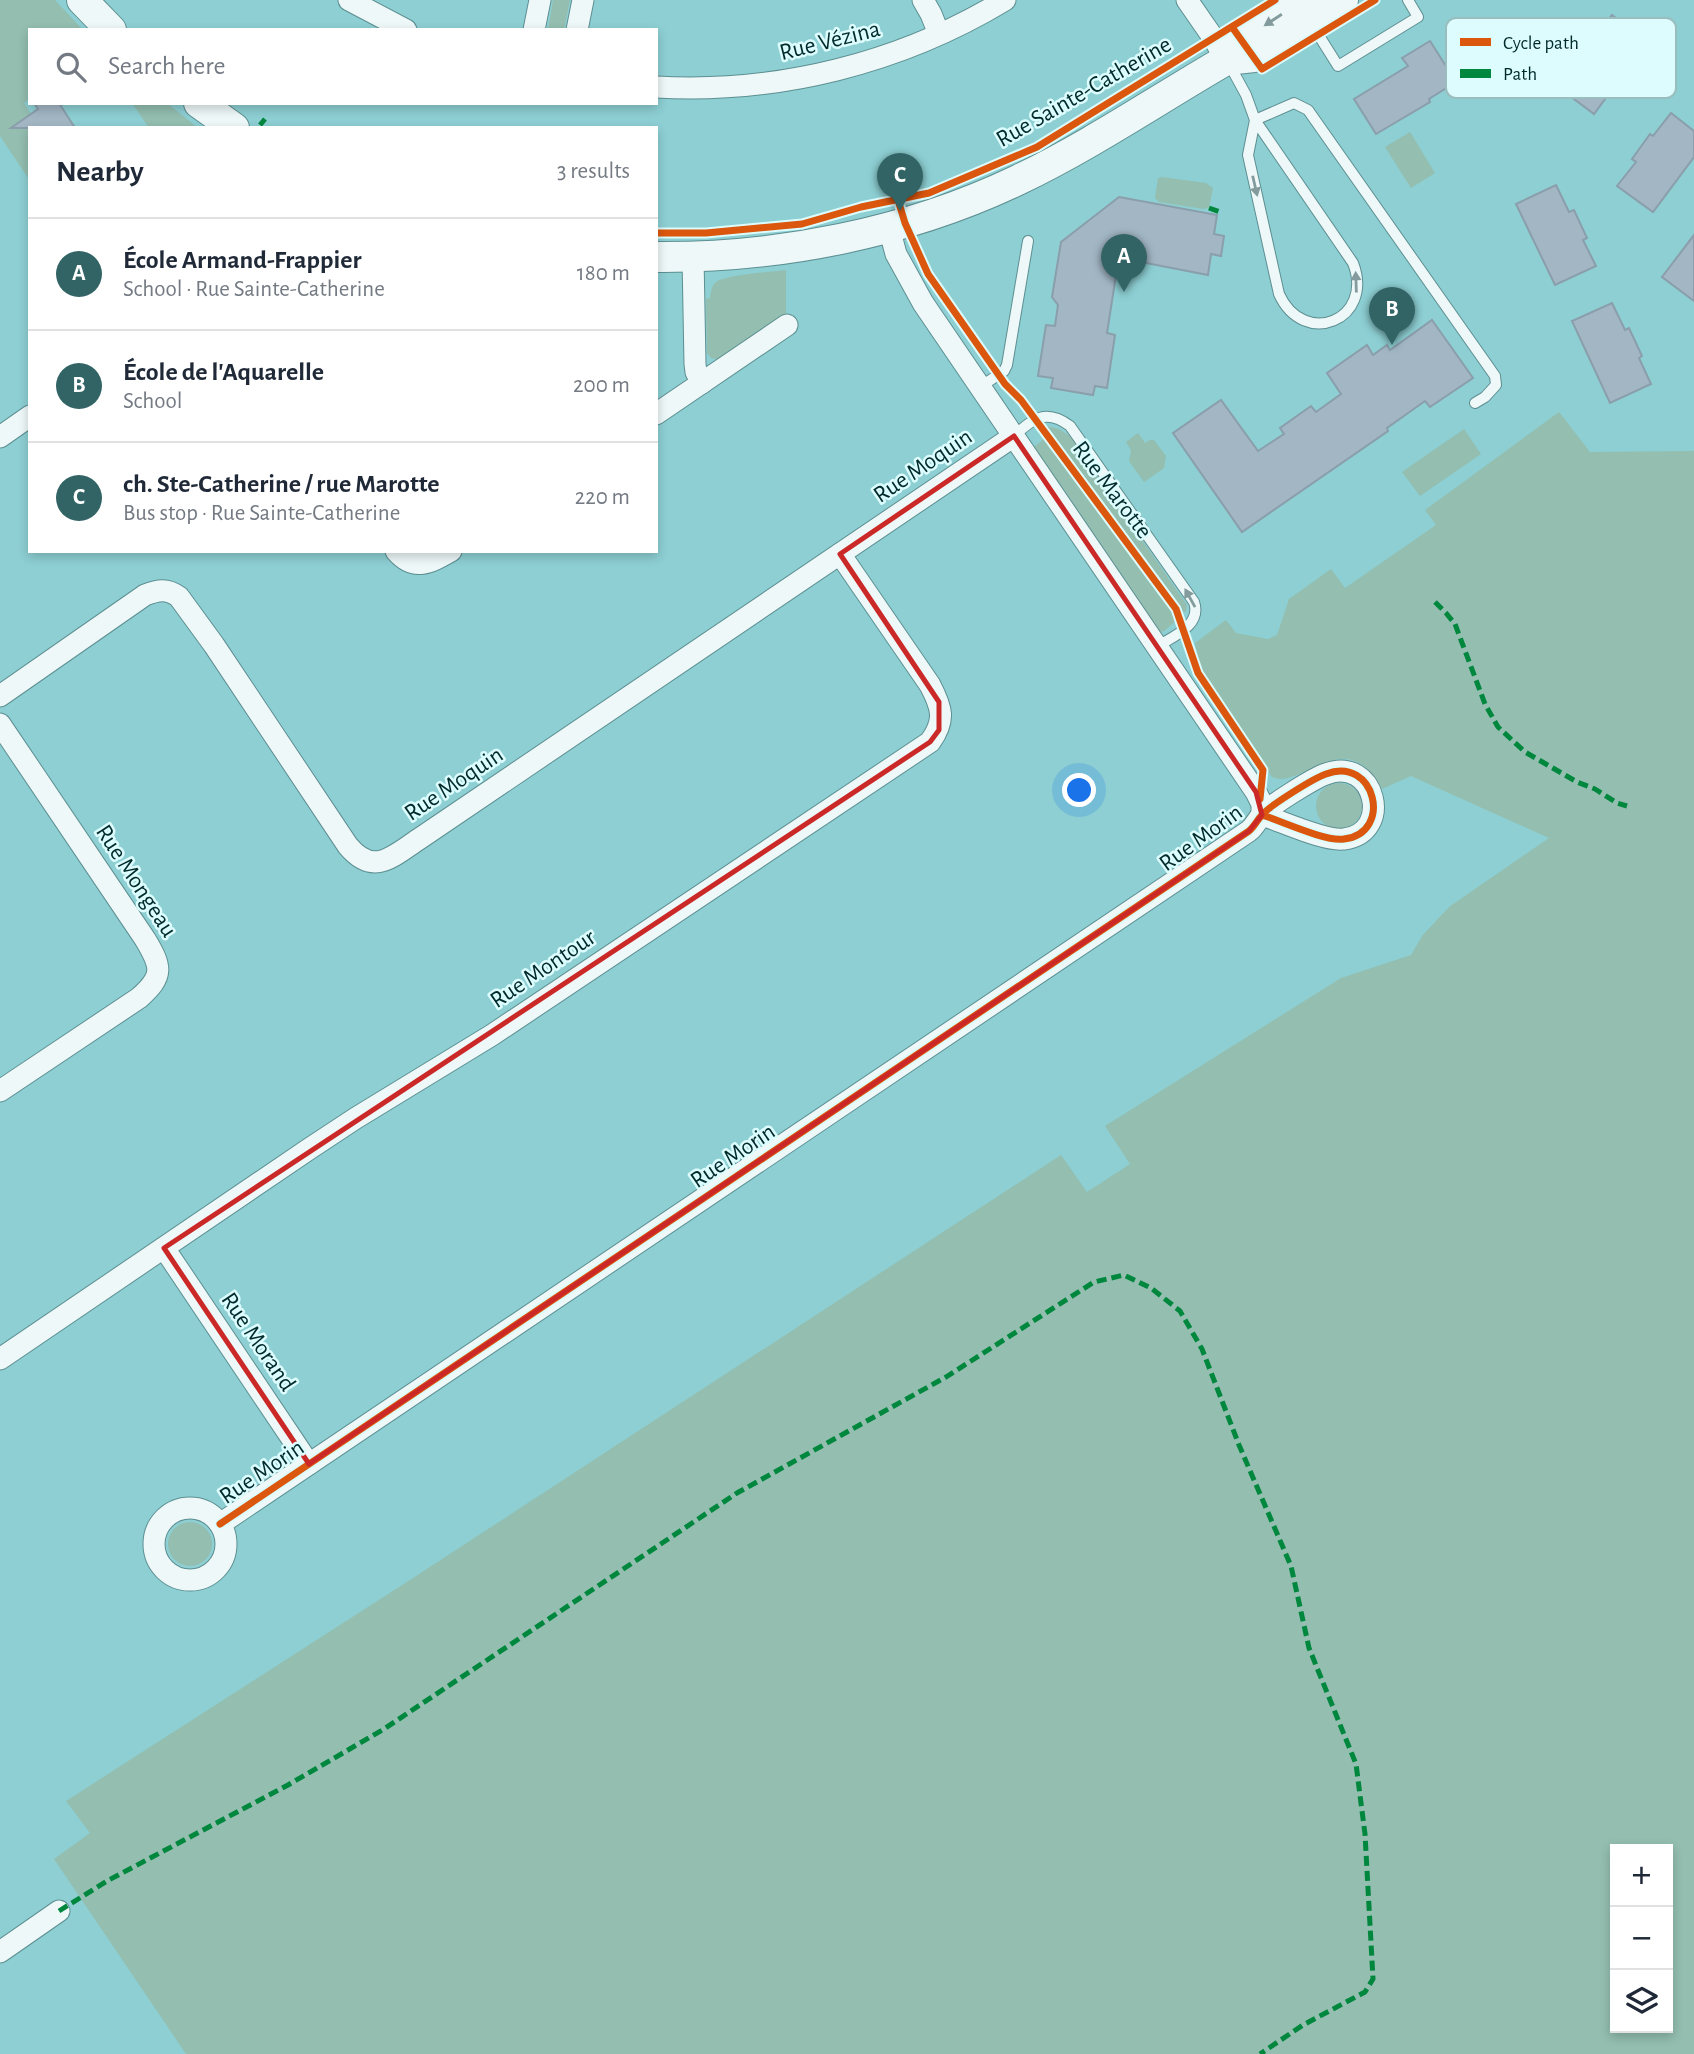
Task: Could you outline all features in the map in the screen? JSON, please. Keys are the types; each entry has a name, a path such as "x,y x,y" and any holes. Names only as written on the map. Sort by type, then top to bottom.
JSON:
{"street":[{"path":"82,0 109,28"},
{"path":"349,0 402,28"},
{"path":"534,28 540,0"},
{"path":"577,28 583,0"},
{"path":"923,0 932,14 939,34"},
{"name":"Rue Vézina","path":"658,88 738,87 808,77 906,48 1005,0"},
{"path":"1187,0 1226,60"},
{"name":"Rue Sainte-Catherine","path":"658,257 693,257 787,248 890,228 947,209 1017,180 1076,150 1226,60 1254,57 1307,10 1343,0"},
{"path":"202,105 231,126"},
{"name":"Rue Marotte","path":"890,228 897,254 916,291 1256,792 1262,804 1262,815"},
{"path":"693,257 695,364 702,383"},
{"path":"658,413 787,325"},
{"path":"0,437 28,417"},
{"name":"Rue Moquin","path":"0,696 145,595 163,589 172,592 179,597 214,645 348,846 363,861 382,862 1014,436"},
{"path":"398,553 412,564 421,565 447,553"},
{"name":"Rue Montour","path":"0,1359 356,1118 492,1035 930,741 939,730 939,702 840,554"},
{"name":"Rue Mongeau","path":"0,724 153,951 158,972 156,981 139,998 0,1091"},
{"name":"Rue Morin","path":"220,1524 1249,831 1262,815 1310,782 1324,774 1339,771 1353,773 1364,780 1371,792 1374,807 1371,822 1367,827 1356,835 1341,840 1262,815"},
{"name":"Rue Morand","path":"164,1248 309,1464"},
{"path":"0,1952 59,1911"}],"lane":[{"path":"1307,10 1338,66 1418,17 1408,0"},
{"path":"1226,60 1246,95 1255,120 1353,263 1357,275 1354,301 1340,318 1330,323 1305,321 1295,317 1283,304 1279,294 1248,155 1255,120"},
{"path":"1255,120 1294,103 1308,110 1495,376 1496,384 1485,397 1475,403"},
{"path":"980,387 1007,365 1028,241"},
{"path":"1014,436 1029,421 1042,417 1059,419 1070,426 1194,601 1196,612 1192,621 1158,646"}],"highlighted area":[{"path":"1014,436 1256,792 1262,815 1249,831 309,1464 164,1248 930,742 939,730 939,702 840,554"}],"shaded area":[{"path":"0,0 55,0 81,28 28,28 28,100 24,103 31,114 24,120 28,126 28,178 0,136"},
{"path":"553,0 570,0 564,28 548,28"},
{"path":"133,105 169,105 196,126 148,126"},
{"path":"1410,132 1435,173 1411,188 1385,147"},
{"path":"1158,178 1206,183 1213,188 1209,208 1159,202 1155,198"},
{"path":"786,270 786,315 720,360 711,358 707,353 706,299 710,298 715,283 737,276"},
{"path":"1559,412 1590,452 1694,451 1694,2054 186,2054 54,1859 90,1833 66,1801 1061,1155 1087,1192 1130,1164 1105,1126 1341,978 1411,955 1422,936 1449,907 1549,838 1411,776 1382,789 1368,770 1353,760 1338,759 1284,779 1272,777 1201,669 1195,643 1226,620 1236,633 1268,639 1277,635 1289,599 1331,569 1345,588 1436,525 1425,510"},
{"path":"1046,426 1059,429 1070,436 1187,605 1186,612 1183,612"},
{"path":"1464,429 1481,454 1420,496 1402,472"},
{"path":"1138,433 1145,443 1154,440 1166,456 1164,468 1144,482 1129,461 1131,450 1126,442"},
{"path":"1044,439 1175,614 1177,620 1164,631 1159,632 1033,448"},
{"path":"1339,783 1355,790 1362,806 1355,822 1339,829 1323,822 1316,806 1323,790"},
{"path":"190,1522 206,1528 212,1544 206,1560 190,1566 174,1560 168,1544 174,1528"}],"building":[{"path":"1430,41 1446,66 1446,88 1429,99 1430,102 1376,134 1354,99 1408,66 1402,58"},
{"path":"1573,98 1606,98 1594,114"},
{"path":"35,105 60,105 74,126 11,128 38,109"},
{"path":"1671,113 1694,131 1694,157 1653,212 1617,186 1636,162 1632,159 1650,134 1653,136"},
{"path":"1556,185 1569,212 1574,210 1587,238 1583,240 1596,266 1555,285 1516,204"},
{"path":"1119,197 1217,215 1214,234 1224,236 1221,256 1211,254 1208,275 1136,261 1116,275 1107,333 1115,335 1107,388 1095,386 1093,395 1051,388 1053,378 1038,376 1046,325 1055,326 1058,305 1052,297 1061,242"},
{"path":"1694,235 1694,301 1662,277"},
{"path":"1612,303 1625,330 1629,328 1651,384 1610,403 1572,321"},
{"path":"1432,320 1473,378 1430,407 1425,401 1387,428 1388,431 1242,532 1173,433 1221,400 1258,451 1284,434 1280,428 1311,406 1316,412 1341,394 1327,373 1367,345 1373,355 1387,345 1390,350"}],"marked path":[{"path":"260,125 265,119"},
{"path":"1209,208 1220,212"},
{"path":"1435,602 1455,624 1485,704 1498,727 1525,752 1577,782 1627,806"},
{"path":"59,1911 107,1881 288,1785 384,1729 737,1493 946,1377 1094,1282 1124,1275 1151,1288 1180,1311 1202,1349 1239,1445 1291,1566 1309,1648 1356,1764 1365,1834 1373,1979 1365,1992 1303,2025 1260,2054"}],"cycle path":[{"path":"658,233 706,233 802,224 861,207 929,193 1037,147 1275,0"},
{"path":"1232,27 1262,69 1375,0"},
{"path":"898,200 905,223 928,274 1005,384 1021,400 1176,609 1198,673 1263,770 1260,799"},
{"path":"220,1524 1249,831 1260,817 1262,815 1266,811 1292,793 1326,774 1343,771 1357,775 1372,797 1373,811 1369,824 1360,834 1344,839 1315,834 1262,815"}],"place":[{"name":"ch. Ste-Catherine / rue Marotte","path":"900,211"},
{"name":"École Armand-Frappier","path":"1124,292"},
{"name":"École de l'Aquarelle","path":"1392,345"}]}
